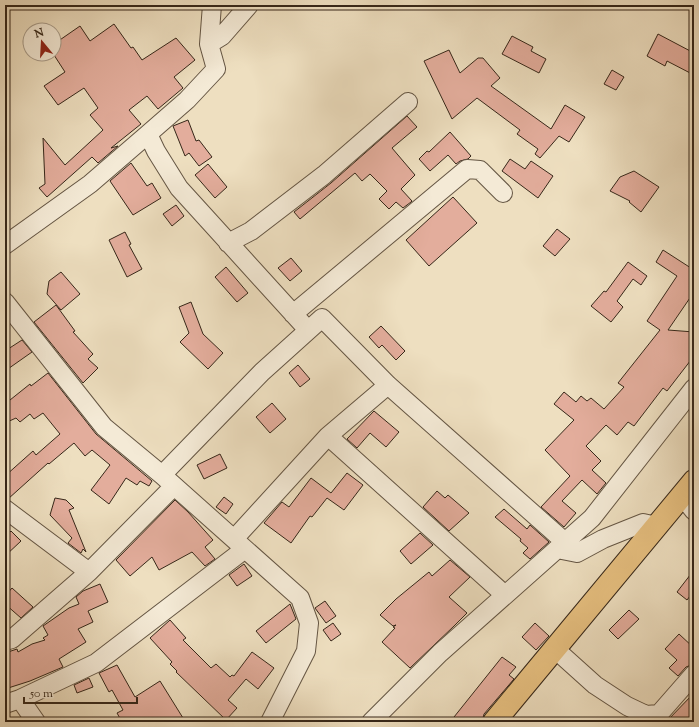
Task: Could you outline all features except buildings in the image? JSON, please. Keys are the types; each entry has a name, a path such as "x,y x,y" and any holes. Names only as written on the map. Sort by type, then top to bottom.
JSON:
{"main road":[{"path":"494,722 657,526 690,496"}],"street":[{"path":"5,245 90,184 187,100 216,69 209,44 212,5"},
{"path":"209,44 222,36 249,5"},
{"path":"228,243 251,231 324,175 408,102"},
{"path":"148,134 156,151 179,188 308,330"},
{"path":"293,314 467,169 480,170 503,193"},
{"path":"5,302 104,428 168,480 300,598 309,623 306,651 270,722"},
{"path":"5,641 12,639 89,572 262,372 322,318 388,385 561,546 577,553 603,539 643,523 657,526"},
{"path":"36,722 13,702 96,663 240,544 328,436 388,385"},
{"path":"371,722 440,654 592,518 694,388"},
{"path":"328,436 505,595"},
{"path":"5,509 89,572"},
{"path":"555,649 594,685 627,706 646,715 659,714 694,674"}]}
